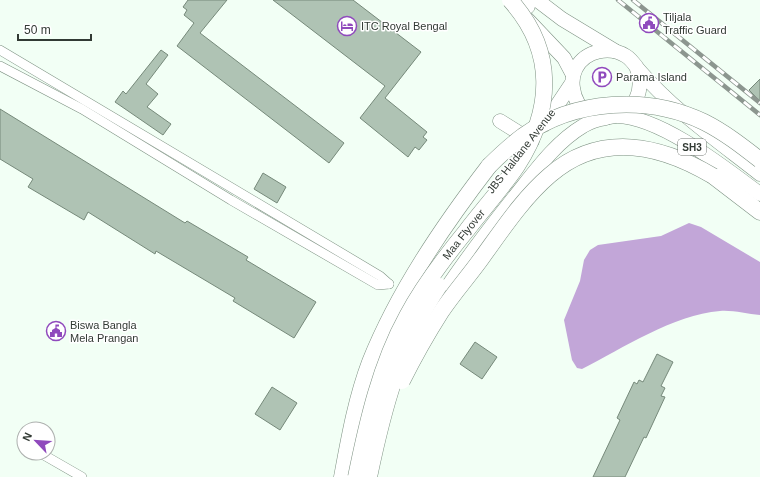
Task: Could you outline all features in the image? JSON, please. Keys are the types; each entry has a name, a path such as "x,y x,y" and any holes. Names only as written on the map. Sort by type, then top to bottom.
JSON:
{"highway":[{"name":"Maa Flyover","path":"356,477 376,393 394,343 407,316 448,254 517,166 534,134 544,96 542,57 530,27 510,0"},
{"name":"Maa Flyover","path":"369,477 384,408 413,331 449,271 530,164 541,146 551,119 555,85 548,46 536,22 522,0"},
{"path":"342,477 354,415 370,363 396,306 428,253 480,178 502,154 524,135 559,118 593,107 616,104 639,104 675,111 704,122 734,140 758,167"},
{"path":"376,445 392,401 414,358 442,311 512,216 541,183 562,166 587,154 617,147 634,147 654,150 676,156 697,166 713,176 760,212"}],"main road":[{"name":"SH3","path":"502,0 543,33 564,58 573,79 574,94 578,104 586,111 596,117 628,117 647,122 665,131 721,165 760,194"},
{"name":"SH3","path":"537,0 562,19 627,57 654,87 704,130 758,167"},
{"path":"573,79 576,68 582,60 592,53 604,50 616,51"},
{"path":"612,117 628,110 636,101 640,90 640,77 636,66"},
{"name":"JBS Haldane Avenue","path":"350,477 359,435 381,361 413,294 475,209 532,141 550,117 573,79"},
{"name":"JBS Haldane Avenue","path":"375,477 400,387 423,329 437,303 461,265 548,156 584,125 595,120 612,117"},
{"path":"500,121 532,141"}],"street":[{"path":"0,50 380,276 389,284 378,284 230,200 82,109 0,66"},
{"path":"54,461 82,477"}],"shaded area":[{"path":"689,223 701,227 760,262 760,315 720,311 684,319 631,342 582,369 577,368 572,360 564,320 580,281 584,260 590,250 598,245 661,236"}],"building":[{"path":"188,0 227,0 200,33 344,143 329,163 177,46 194,23 184,15 187,10 183,7"},
{"name":"ITC Royal Bengal","path":"273,0 353,0 421,52 385,98 427,132 423,137 427,140 419,150 415,147 408,157 360,118 385,86"},
{"path":"161,50 168,55 146,84 158,94 147,107 171,124 163,135 115,102 123,91 126,94"},
{"path":"760,79 760,101 749,90"},
{"path":"0,109 185,223 187,221 248,257 246,260 316,302 294,338 233,301 235,298 156,251 155,254 88,212 84,220 28,187 33,179 0,159"},
{"path":"263,173 286,187 277,203 254,189"},
{"path":"475,342 497,357 482,379 460,364"},
{"path":"657,354 673,362 661,386 665,388 661,396 665,397 646,438 644,437 625,477 593,477 620,420 617,418 634,382 637,384 639,380 643,382"},
{"path":"272,387 297,403 280,430 255,414"}],"railway":[{"path":"618,0 760,115"},
{"path":"633,0 760,103"}],"place":[{"name":"Tiljala Traffic Guard","path":"649,23"},
{"name":"ITC Royal Bengal","path":"347,26"},
{"name":"Parama Island","path":"602,77"},
{"name":"Biswa Bangla Mela Prangan","path":"56,331"}]}
